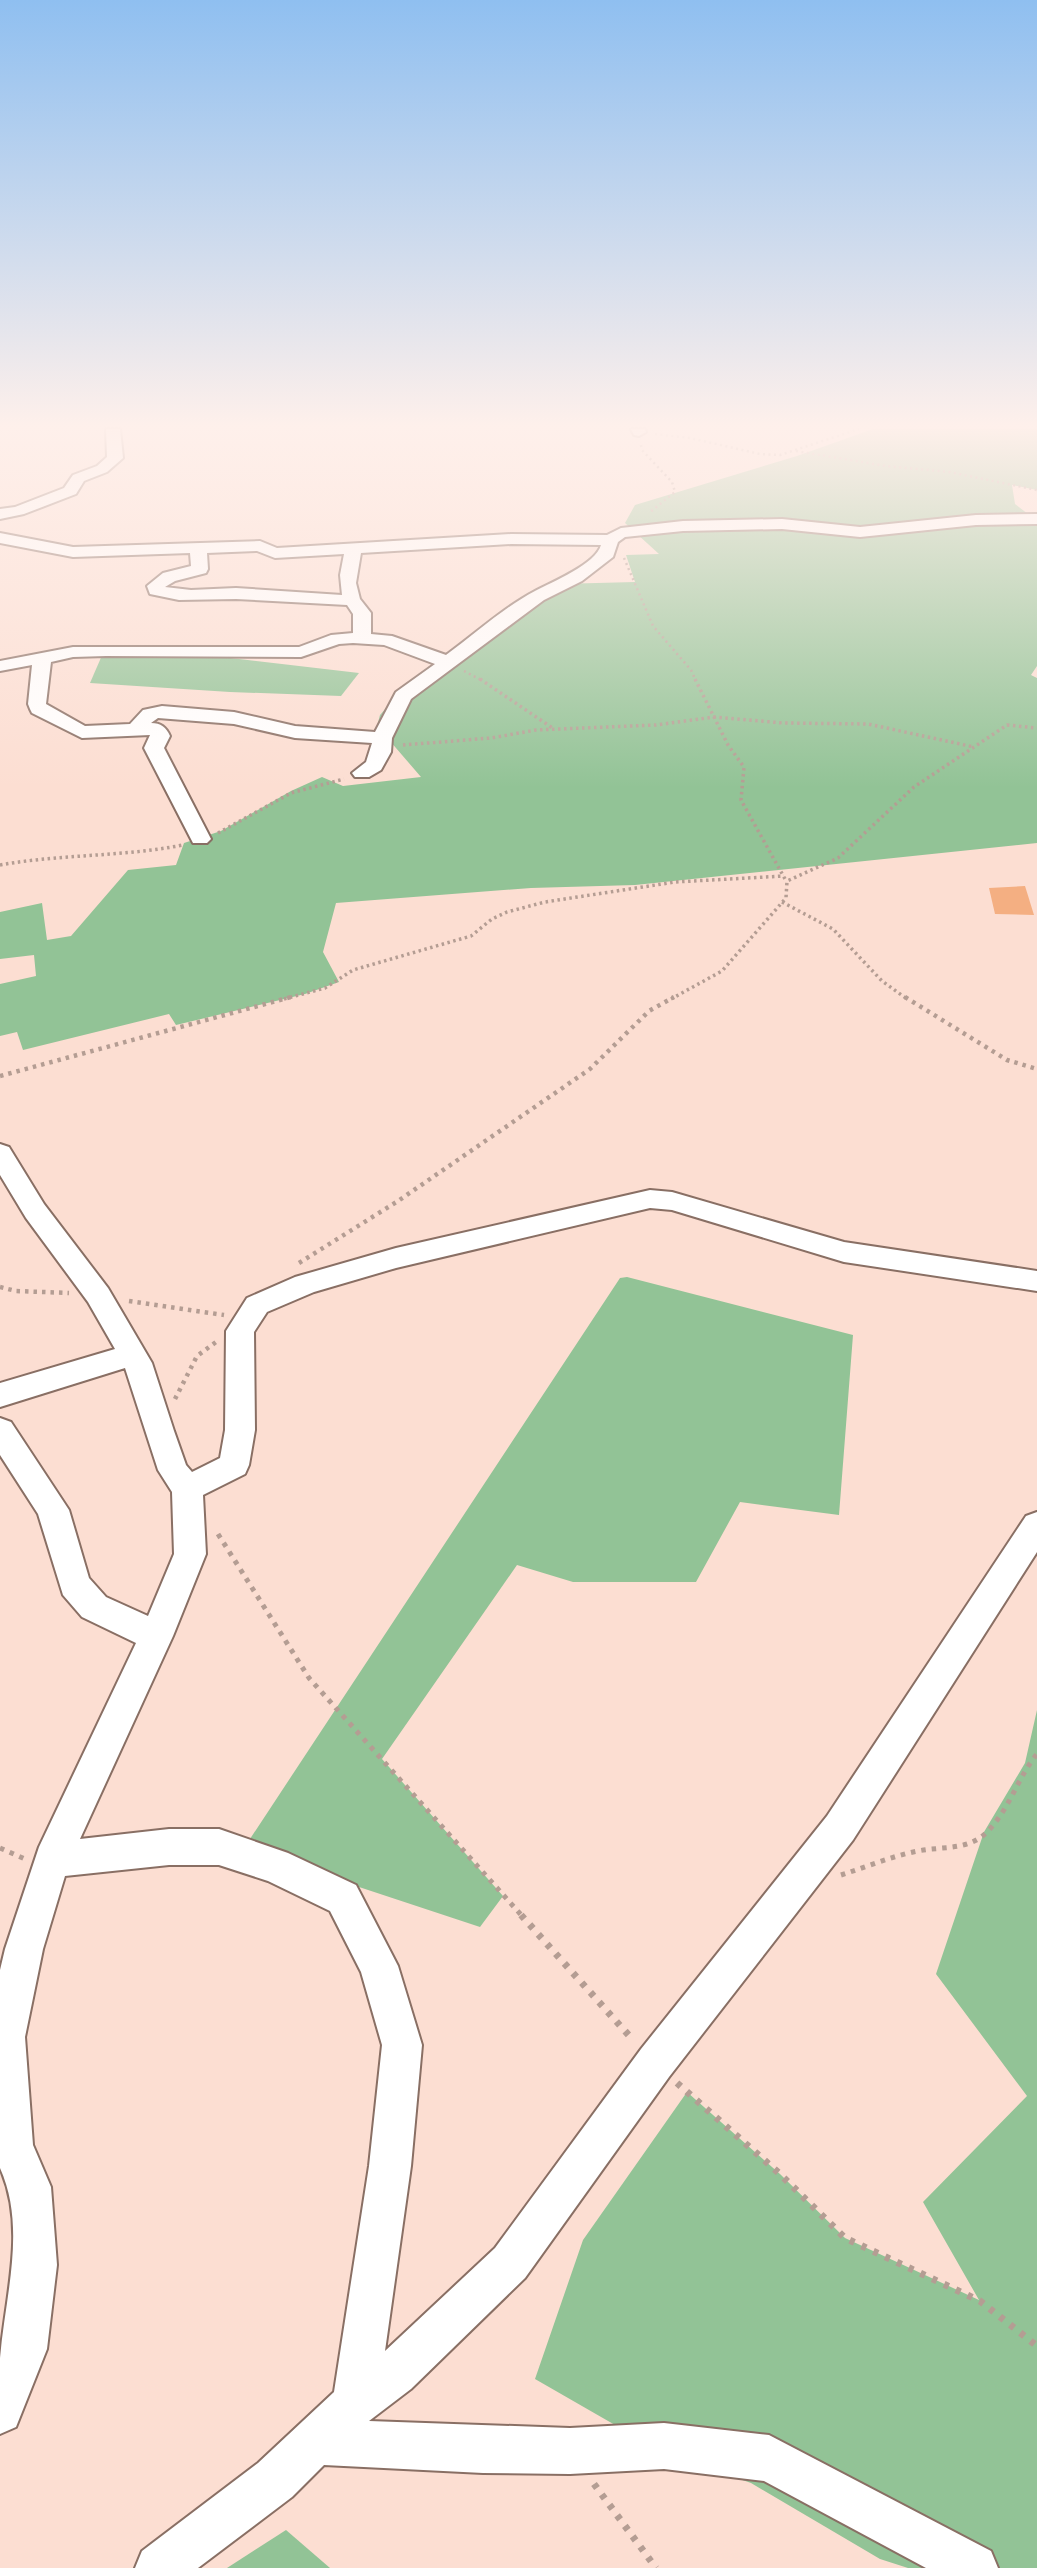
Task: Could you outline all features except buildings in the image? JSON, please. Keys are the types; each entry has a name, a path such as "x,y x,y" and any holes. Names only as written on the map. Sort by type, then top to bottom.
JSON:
{"street":[{"path":"57,549 107,553 183,549"},
{"path":"198,549 199,570 169,577 156,586 156,590 190,596 247,593 315,602 352,600"},
{"path":"266,549 275,553 354,549 346,580 353,605 362,613 362,638"},
{"path":"362,773 374,766 381,742 404,696 538,596 576,577 610,549"},
{"path":"0,666 106,651 291,652 337,639 362,638 386,640 447,662"},
{"path":"42,658 37,704 39,709 82,732 158,731 160,736 154,748 183,804 185,815 200,839"},
{"path":"136,730 152,712 162,712 234,719 295,732 381,742"},
{"path":"0,1153 36,1211 98,1295 142,1371 173,1470 187,1489 190,1554 156,1636 52,1860 24,1949 5,2037 12,2147 30,2187 35,2264 25,2349 0,2411"},
{"path":"187,1489 234,1465 240,1430 240,1331 257,1304 305,1284 396,1258 650,1199 672,1201 844,1252 1037,1281"},
{"path":"0,1395 132,1355"},
{"path":"0,1430 52,1510 75,1585 94,1607 156,1636"},
{"path":"159,2568 275,2480 355,2403 394,2373 510,2263 655,2063 841,1828 1037,1525"},
{"path":"52,1860 169,1847 219,1847 275,1866 343,1898 379,1966 402,2045 390,2166 355,2403"},
{"path":"315,2441 483,2450 570,2451 664,2446 769,2458 974,2568"}],"path":[{"path":"296,1265 398,1201 590,1069 649,1011 722,971 786,898 785,879 741,800 744,767 728,745 691,670 653,626 622,549"},
{"path":"447,662 488,683 554,730"},
{"path":"381,742 656,725 714,716 783,723 867,724 974,747"},
{"path":"0,1076 285,1001 325,988 353,970 471,936 492,919 507,912 545,902 675,882 785,879 838,858 914,787 1007,725 1037,728"},
{"path":"782,902 833,929 882,981 924,1011 1007,1060 1037,1069"},
{"path":"159,1431 197,1356 248,1319"},
{"path":"187,1489 309,1678 551,1951 655,2063 780,2174 845,2238 980,2301 1037,2346"},
{"path":"801,1878 847,1875 917,1851 968,1845 988,1831 1014,1793 1022,1772 1037,1754"},
{"path":"570,2451 656,2568"}],"green space":[{"path":"653,549 1037,549 1037,666 1031,675 1037,678 1037,843 635,885 531,888 336,903 323,952 339,982 305,994 176,1025 169,1014 23,1050 17,1032 0,1036 0,984 36,976 34,955 0,959 0,912 42,903 47,940 71,936 128,870 176,865 184,843 221,831 291,791 322,777 343,786 421,777 377,726 380,715 399,693 558,584 635,582 626,555 659,554"},
{"path":"103,653 197,654 359,673 341,696 90,683"},
{"path":"627,1277 853,1335 839,1515 740,1502 696,1582 573,1582 517,1565 382,1759 503,1896 480,1927 356,1886 248,1842 620,1278"},
{"path":"1037,1710 1037,2568 908,2568 880,2559 751,2483 662,2452 535,2379 583,2240 687,2092 780,2174 845,2238 979,2300 923,2202 1027,2096 936,1974 984,1832 1025,1763"},
{"path":"286,2530 330,2568 227,2568"}]}
